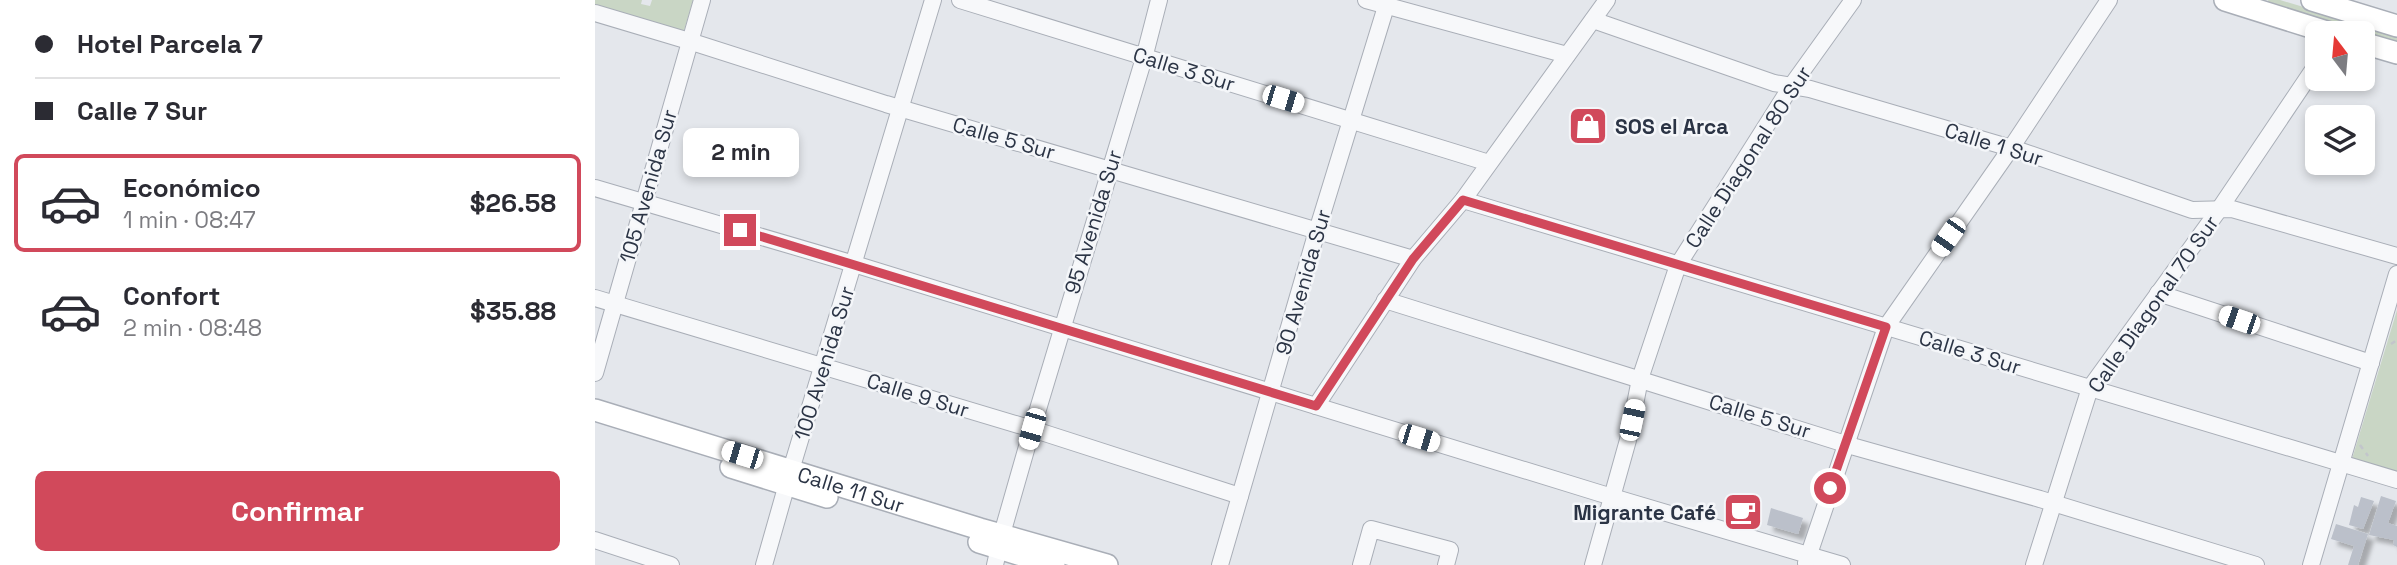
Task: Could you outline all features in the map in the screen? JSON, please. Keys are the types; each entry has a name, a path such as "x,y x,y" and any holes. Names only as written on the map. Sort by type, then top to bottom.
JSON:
{"main road":[{"path":"2225,0 2265,6 2305,23"},
{"path":"2312,0 2360,7 2397,26"},
{"path":"2375,47 2397,53"},
{"name":"Calle 11 Sur","path":"595,410 999,549 1054,565"},
{"name":"Calle 11 Sur","path":"595,425 789,477"},
{"name":"Calle 11 Sur","path":"999,549 1107,565"}],"street":[{"name":"105 Avenida Sur","path":"595,373 702,0"},
{"name":"100 Avenida Sur","path":"764,565 933,0"},
{"name":"Calle 3 Sur","path":"960,0 1489,163"},
{"name":"95 Avenida Sur","path":"999,549 1159,0"},
{"path":"1366,0 1387,3 1567,55"},
{"path":"1316,406 1413,259 1463,200 1607,0"},
{"name":"Calle Diagonal 80 Sur","path":"1593,565 1613,497 1640,379 1678,265 1791,85 1853,0"},
{"path":"1807,560 1886,327 2011,148 2109,0"},
{"name":"90 Avenida Sur","path":"1220,565 1317,231 1387,3"},
{"name":"Calle 5 Sur","path":"595,13 899,108 1413,259"},
{"name":"Calle 1 Sur","path":"1593,20 1774,83 1791,85 2011,148 2192,210 2232,209 2397,256"},
{"name":"Calle Diagonal 70 Sur","path":"2034,565 2090,388 2218,211 2305,82"},
{"path":"595,188 854,264 1613,497 1807,560 1842,565"},
{"name":"Calle 3 Sur","path":"1463,200 2397,480"},
{"path":"2311,565 2397,274"},
{"path":"2158,293 2371,363"},
{"name":"Calle 9 Sur","path":"595,298 1032,429 1240,496"},
{"name":"Calle 5 Sur","path":"1385,300 1845,443 2256,565"},
{"path":"1361,565 1371,529 1450,550 1446,565"},
{"path":"595,540 671,565"}],"path":[{"path":"2386,346 2397,340"},
{"path":"2360,445 2370,459"}],"green space":[{"path":"595,0 642,0 641,4 650,6 652,0 693,0 683,34 595,7"},
{"path":"2268,0 2280,0 2350,21 2319,21 2270,6"},
{"path":"2375,28 2397,35 2397,45 2375,38"},
{"path":"2397,310 2397,472 2352,459"}],"building":[{"path":"2381,496 2396,501 2388,523 2397,526 2397,547 2393,545 2394,540 2369,535"},
{"path":"2361,497 2374,501 2363,529 2349,525 2354,505 2358,507"},
{"path":"1771,508 1803,518 1798,534 1767,525"},
{"path":"2336,524 2368,534 2358,565 2348,565 2354,546 2331,539"}],"place":[{"name":"SOS el Arca","path":"1588,126"},
{"name":"Migrante Café","path":"1743,512"}],"route":[{"path":"740,230 1316,406 1413,259 1463,200 1886,327 1830,488"}]}
